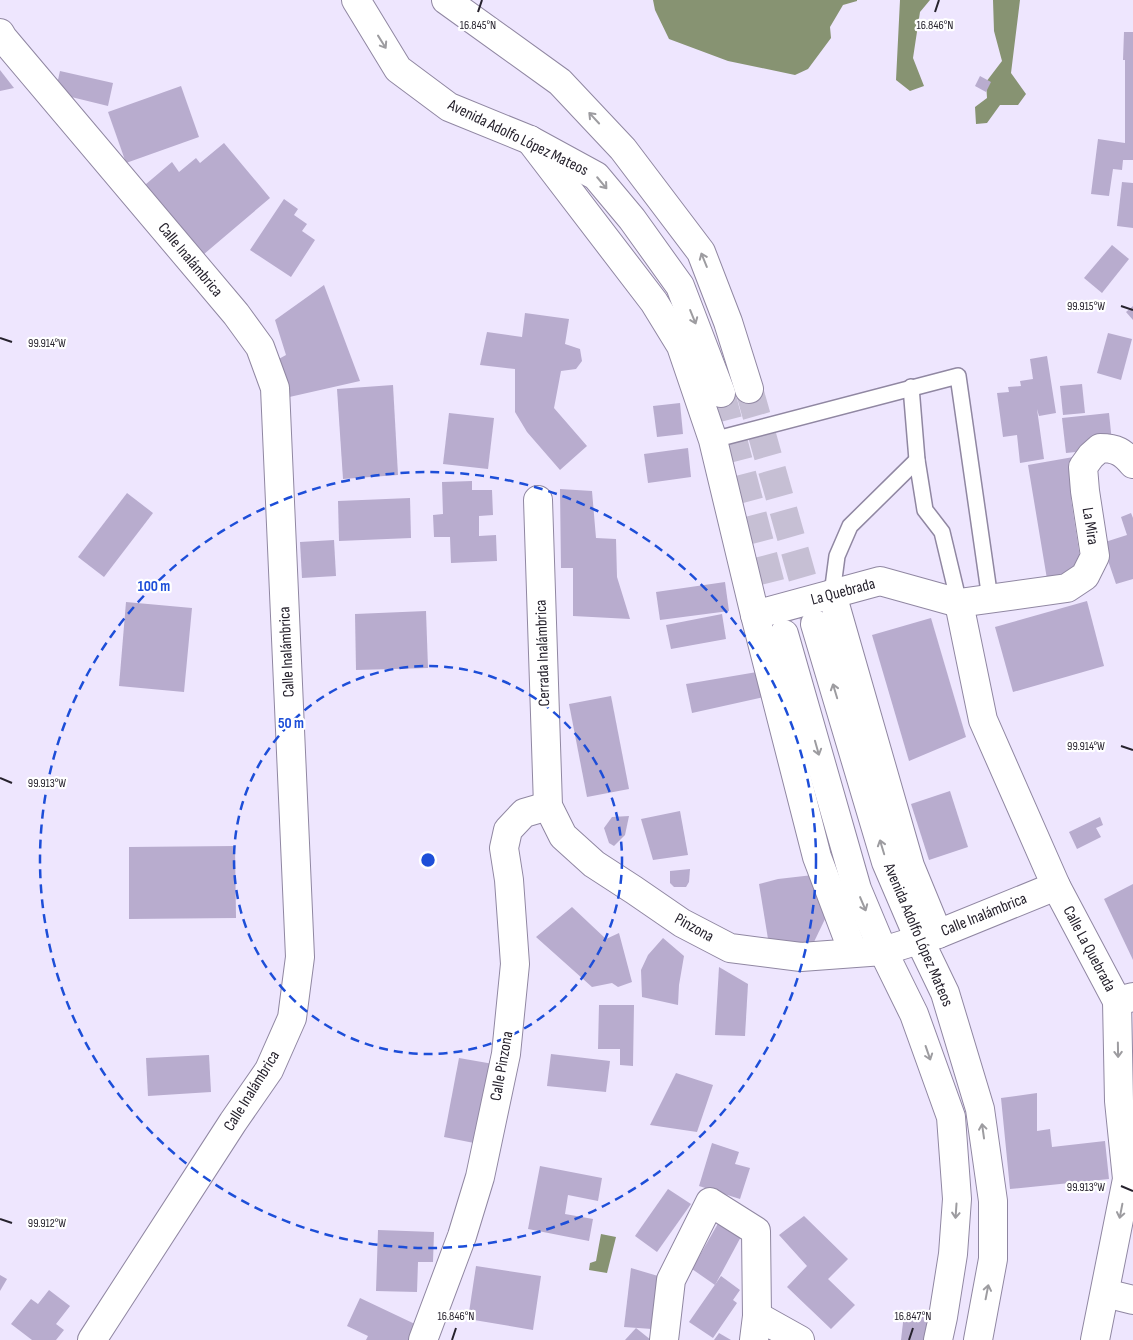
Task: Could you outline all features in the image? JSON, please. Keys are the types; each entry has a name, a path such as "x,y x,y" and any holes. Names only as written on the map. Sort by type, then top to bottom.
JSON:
{"street":[{"name":"Avenida Adolfo López Mateos","path":"356,0 398,69 449,107 530,140 596,176 632,219 680,286 721,393"},
{"path":"446,0 560,82 623,149 701,252 728,322 749,389"},
{"name":"Calle Inalámbrica","path":"0,33 236,314 260,347 275,388 300,957 292,1018 269,1070 233,1122 92,1340"},
{"path":"530,140 654,302 681,346 713,440 755,615 817,857 852,952"},
{"name":"La Mira","path":"959,603 1067,588 1085,576 1095,556 1083,467 1100,448 1111,448 1123,452 1133,464"},
{"name":"Cerrada Inalámbrica","path":"538,500 548,806"},
{"name":"La Quebrada","path":"755,615 880,581 959,603"},
{"path":"832,594 929,936"},
{"name":"Calle La Quebrada","path":"959,603 983,720 1056,886 1125,999 1119,1101 1127,1179 1095,1340"},
{"name":"Avenida Adolfo López Mateos","path":"815,624 886,862 929,936 980,1110 993,1201 993,1259 978,1340"},
{"path":"784,634 857,888 883,950 914,1014 951,1117 957,1199 953,1254 938,1340"},
{"name":"Pinzona","path":"548,806 562,836 594,864 682,923 730,948 801,957 883,950"},
{"name":"Calle Pinzona","path":"423,1340 462,1236 480,1177 506,1054 515,964 509,880 504,848 508,830 524,813 548,806"},
{"name":"Calle Inalámbrica","path":"883,950 929,936 1056,886"},
{"path":"664,1340 671,1280 710,1202 756,1231 755,1328 800,1340"},
{"path":"1105,1293 1133,1300"}],"lane":[{"path":"713,440 958,376 990,600"},
{"path":"911,387 917,460 925,510 942,532 959,603"},
{"path":"832,594 837,556 850,526 917,460"}],"shaded area":[{"path":"653,0 857,1 843,5 830,27 831,38 808,69 795,75 728,61 669,39 655,10"},
{"path":"900,0 930,0 920,12 913,58 924,86 910,91 896,80"},
{"path":"993,0 1020,0 1011,73 1026,94 1018,105 1000,105 987,123 976,124 975,107 987,98 986,82 1002,61 994,31"},
{"path":"601,1234 616,1237 607,1273 589,1270 590,1263 596,1261"}],"building":[{"path":"1124,32 1133,32 1133,160 1123,160 1122,170 1113,169 1109,196 1091,194 1098,139 1125,143"},
{"path":"0,70 14,88 0,91"},
{"path":"60,71 113,83 108,106 55,93"},
{"path":"980,76 991,82 986,92 975,86"},
{"path":"181,86 199,137 126,163 108,112"},
{"path":"224,143 270,198 197,260 139,190 172,162 179,172 196,158 200,163"},
{"path":"1122,182 1133,183 1133,228 1117,226"},
{"path":"284,199 298,209 294,215 307,224 302,231 315,240 291,277 250,250"},
{"path":"1112,245 1129,259 1102,293 1084,278"},
{"path":"324,285 360,381 285,398 275,361 286,355 275,320"},
{"path":"1133,306 1133,320 1126,312"},
{"path":"525,313 569,319 565,344 580,349 582,361 576,369 561,371 554,408 587,446 560,470 527,432 515,412 515,369 480,365 487,332 522,337"},
{"path":"1108,333 1132,339 1121,380 1097,373"},
{"path":"1047,356 1056,413 1039,416 1037,409 1044,459 1020,463 1017,435 1003,437 997,393 1009,392 1008,387 1021,386 1020,381 1033,379 1030,359"},
{"path":"1082,384 1085,413 1063,415 1060,386"},
{"path":"393,385 398,475 343,479 337,389"},
{"path":"680,403 683,434 657,437 653,406"},
{"path":"449,413 494,418 488,469 443,464"},
{"path":"1109,413 1112,442 1095,450 1066,453 1062,418"},
{"path":"688,448 691,477 648,483 644,454"},
{"path":"1079,456 1086,497 1071,499 1081,564 1068,575 1047,579 1028,465"},
{"path":"472,481 472,490 492,490 493,515 479,516 479,536 496,535 497,561 451,563 450,537 434,537 433,515 443,514 442,482"},
{"path":"560,489 592,491 596,538 616,539 617,577 630,619 573,616 573,568 561,568"},
{"path":"127,493 153,513 104,577 78,557"},
{"path":"410,498 411,538 339,541 338,501"},
{"path":"1131,513 1133,518 1133,579 1116,584 1102,543 1127,535 1121,517"},
{"path":"334,540 336,576 302,578 300,542"},
{"path":"725,582 729,611 660,620 656,592"},
{"path":"1087,601 1104,666 1013,692 995,627"},
{"path":"126,602 192,608 184,692 119,686"},
{"path":"426,611 428,668 356,670 355,614"},
{"path":"722,614 726,639 671,649 666,625"},
{"path":"931,618 966,737 909,761 872,635"},
{"path":"757,672 764,697 692,713 686,684"},
{"path":"611,696 629,789 587,797 569,704"},
{"path":"950,791 968,847 929,860 911,804"},
{"path":"680,811 688,855 653,860 641,819"},
{"path":"629,816 625,835 614,846 609,843 604,828 612,817"},
{"path":"1100,817 1103,825 1096,828 1101,837 1077,849 1069,832"},
{"path":"235,846 236,918 129,919 129,847"},
{"path":"690,869 689,882 686,887 674,887 670,883 670,871"},
{"path":"813,875 825,919 813,944 769,945 759,884 778,879"},
{"path":"1133,884 1133,960 1104,899"},
{"path":"572,907 606,939 619,933 632,982 618,987 612,983 592,987 536,937"},
{"path":"663,938 684,956 678,1005 642,997 641,970 648,955"},
{"path":"719,967 748,984 745,1036 715,1035"},
{"path":"599,1005 634,1005 633,1066 620,1065 620,1049 598,1049"},
{"path":"551,1054 610,1061 606,1092 547,1086"},
{"path":"209,1055 211,1092 148,1096 146,1058"},
{"path":"459,1058 499,1065 484,1145 444,1137"},
{"path":"676,1073 713,1085 697,1132 650,1125"},
{"path":"1037,1093 1037,1131 1050,1129 1052,1147 1105,1141 1109,1179 1010,1189 1001,1098"},
{"path":"712,1143 739,1152 735,1164 750,1168 740,1199 699,1186"},
{"path":"540,1166 602,1178 598,1201 568,1195 565,1214 593,1219 589,1241 528,1229"},
{"path":"668,1189 691,1204 657,1252 635,1236"},
{"path":"804,1216 848,1259 828,1279 855,1305 831,1329 787,1287 807,1266 779,1235"},
{"path":"720,1220 743,1233 715,1285 692,1269"},
{"path":"378,1230 434,1232 433,1262 418,1262 417,1292 376,1291"},
{"path":"476,1266 541,1276 533,1330 468,1319"},
{"path":"631,1268 658,1276 652,1329 624,1327"},
{"path":"0,1275 7,1279 0,1291"},
{"path":"721,1276 740,1290 733,1300 737,1303 713,1338 689,1322"},
{"path":"49,1290 70,1306 56,1324 64,1330 56,1340 32,1340 11,1324 31,1299 38,1304"},
{"path":"360,1298 417,1325 410,1340 366,1340 368,1336 347,1326"},
{"path":"904,1314 929,1318 926,1340 901,1340"},
{"path":"636,1328 651,1340 625,1340"},
{"path":"719,1333 731,1340 714,1340"}],"tunnel":[{"path":"749,389 815,622"},
{"path":"721,393 783,631"}]}
